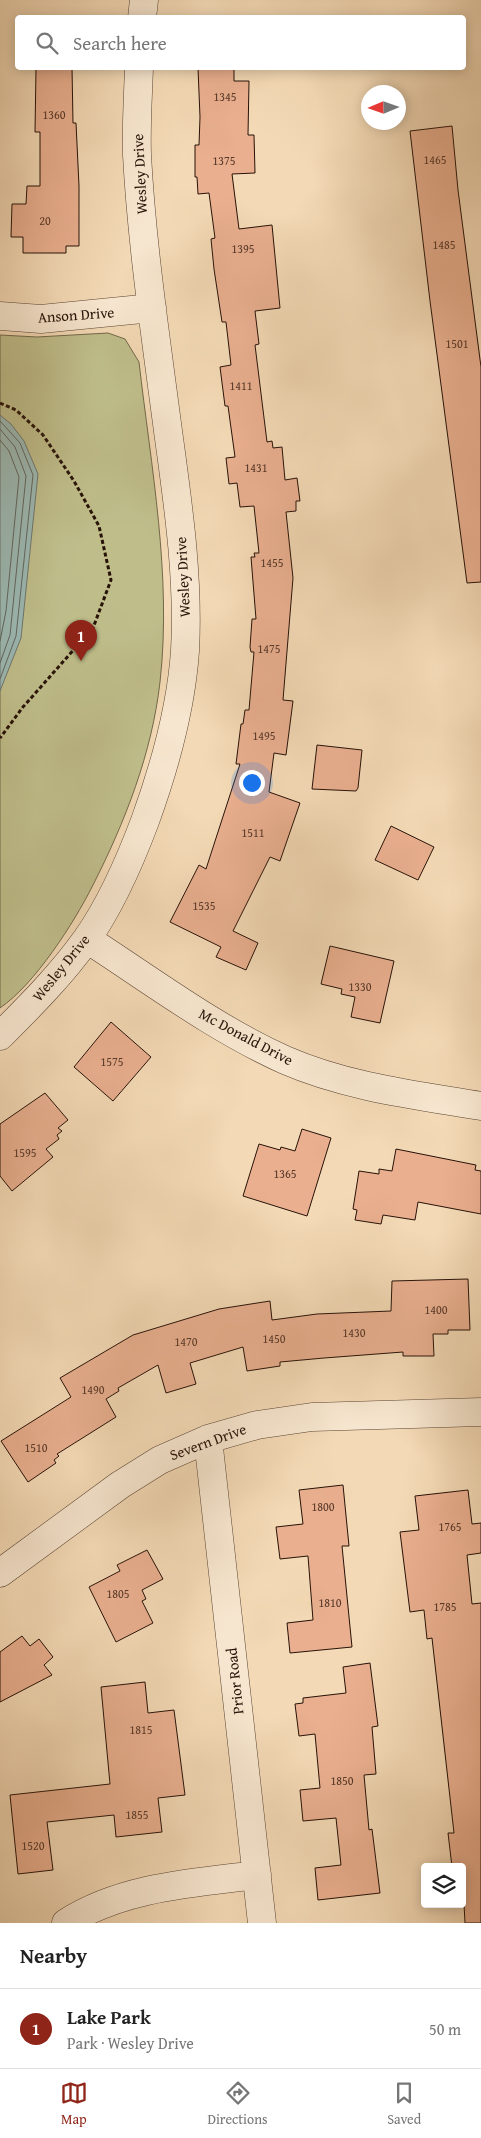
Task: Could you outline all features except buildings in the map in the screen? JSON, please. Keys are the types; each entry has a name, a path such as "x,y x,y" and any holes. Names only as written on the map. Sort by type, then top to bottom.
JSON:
{"street":[{"path":"142,15 144,0"},
{"name":"Wesley Drive","path":"0,1036 32,1004 87,939 135,846 159,784 175,720 185,652 182,540 152,308 137,153 140,70"},
{"name":"Anson Drive","path":"0,316 41,319 152,308"},
{"name":"Mc Donald Drive","path":"87,939 219,1026 286,1060 354,1082 481,1106"},
{"name":"Severn Drive","path":"0,1573 120,1485 160,1460 208,1439 257,1425 312,1417 481,1412"},
{"name":"Prior Road","path":"208,1439 262,1923"},
{"path":"66,1923 117,1900 166,1886 257,1875"}],"path":[{"path":"0,404 16,410 43,435 74,481 99,526 111,580 93,628 23,707 0,738"}],"shaded area":[{"path":"108,333 125,339 139,362 162,562 163,642 156,709 151,735 136,786 116,837 93,885 75,917 40,969 27,984 0,1008 0,335 37,337"}],"water":[{"path":"0,415 11,424 24,441 38,474 21,638 0,691"}],"place":[{"name":"Lake Park","path":"81,661"}]}
